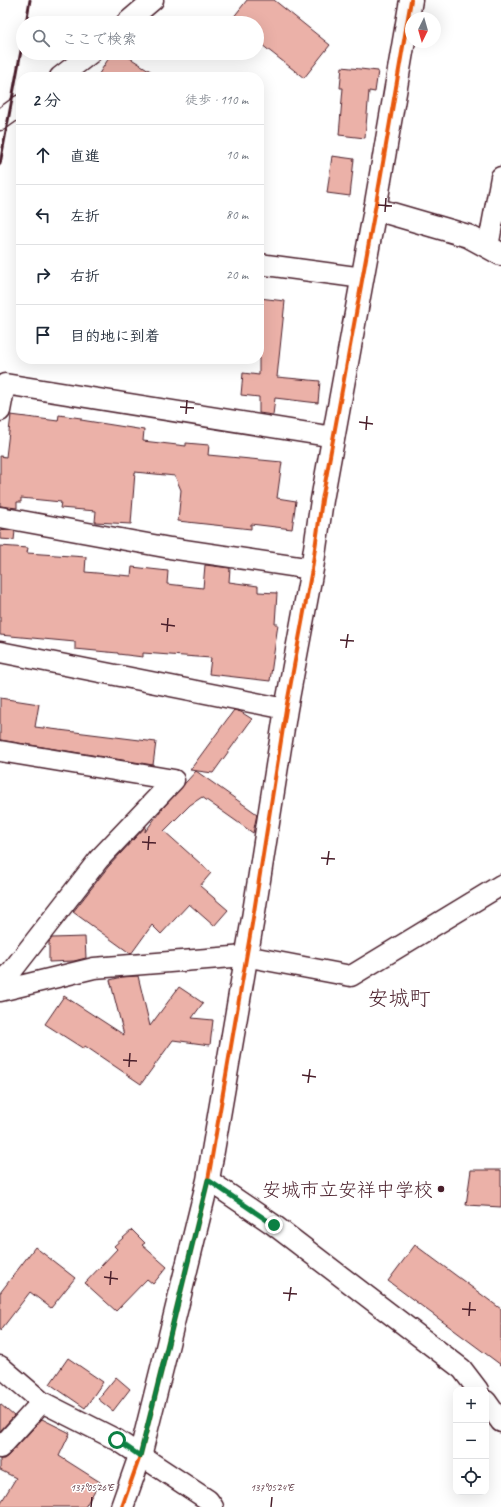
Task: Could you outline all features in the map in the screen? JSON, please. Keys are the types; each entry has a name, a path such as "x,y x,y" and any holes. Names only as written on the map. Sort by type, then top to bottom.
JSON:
{"street":[{"path":"134,16 153,0"},
{"path":"122,1507 140,1456 208,1180 245,956 253,918 286,708 312,569 322,500 412,0"},
{"path":"66,72 82,60"},
{"path":"0,120 16,109"},
{"path":"375,209 468,236 495,250 501,178"},
{"path":"264,265 363,278"},
{"path":"0,411 5,384 334,437"},
{"path":"0,517 170,548 312,569"},
{"path":"0,652 286,708"},
{"path":"0,751 174,780 99,859 11,972 0,981"},
{"path":"0,991 94,968 245,956 351,976 501,885"},
{"path":"208,1180 274,1225 462,1369 476,1387"},
{"path":"0,1366 42,1402 117,1440 208,1500 213,1507"},
{"path":"0,1448 42,1402"},
{"path":"489,1405 501,1422"}],"building":[{"path":"247,0 274,0 330,45 304,78 264,47 264,16 234,16"},
{"path":"108,60 133,60 152,72 100,72"},
{"path":"342,67 378,71 375,92 369,91 365,138 339,135 343,88 340,88"},
{"path":"332,156 354,159 350,196 327,193"},
{"path":"264,299 285,301 277,377 320,381 318,403 275,398 273,415 259,413 259,397 241,395 243,373 259,375 259,364 264,364"},
{"path":"11,415 58,421 59,415 81,418 81,420 144,430 143,441 186,446 186,443 209,445 208,455 282,462 277,498 296,501 292,529 251,524 251,529 178,521 181,490 175,476 135,472 131,524 95,522 96,511 60,508 61,502 21,498 21,502 17,502 17,508 0,506 0,456 6,457"},
{"path":"0,529 15,531 14,540 0,539"},
{"path":"0,546 28,548 27,553 86,557 85,572 131,576 132,567 168,571 167,584 203,588 205,565 230,568 229,582 258,586 258,592 277,593 275,624 278,624 270,681 209,674 211,658 143,653 143,657 75,649 75,642 0,635"},
{"path":"0,698 39,704 35,727 156,742 153,765 0,740"},
{"path":"234,710 241,712 252,719 213,773 190,770"},
{"path":"196,771 257,814 253,833 202,797 190,805 164,831 211,873 200,886 228,910 214,926 189,904 161,934 152,925 131,954 73,912 108,867 146,826 145,832 161,810"},
{"path":"85,937 86,958 74,961 49,962 49,942 52,938"},
{"path":"138,976 150,1026 179,987 203,1003 192,1018 213,1020 210,1045 173,1040 141,1084 85,1046 84,1049 45,1024 64,996 124,1035 110,980 122,977"},
{"name":"安城市立安祥中学校","path":"471,1170 501,1170 501,1207 466,1205"},
{"path":"132,1230 145,1243 142,1245 167,1267 153,1284 147,1279 116,1311 85,1283 117,1249 114,1246"},
{"path":"415,1245 501,1309 501,1365 388,1281"},
{"path":"35,1247 75,1278 51,1308 30,1292 0,1331 0,1293"},
{"path":"68,1358 103,1382 85,1408 50,1384"},
{"path":"116,1377 130,1389 113,1411 98,1399"},
{"path":"0,1404 14,1416 0,1431"},
{"path":"42,1419 70,1433 59,1456 100,1482 85,1507 0,1507 0,1504 16,1478 0,1470 0,1459 4,1459 8,1456"}],"railway":[{"path":"27,16 30,0"},
{"path":"17,72 19,60"},
{"path":"0,164 16,78"}],"cycle path":[{"path":"122,1507 140,1456 208,1180 253,918 286,709 312,569 322,500 411,0"}],"place":[{"name":"安城市立安祥中学校","path":"441,1189"}],"district":[{"name":"安城町","path":"399,998"}],"route":[{"path":"117,1440 140,1456 208,1180 274,1225"}]}
